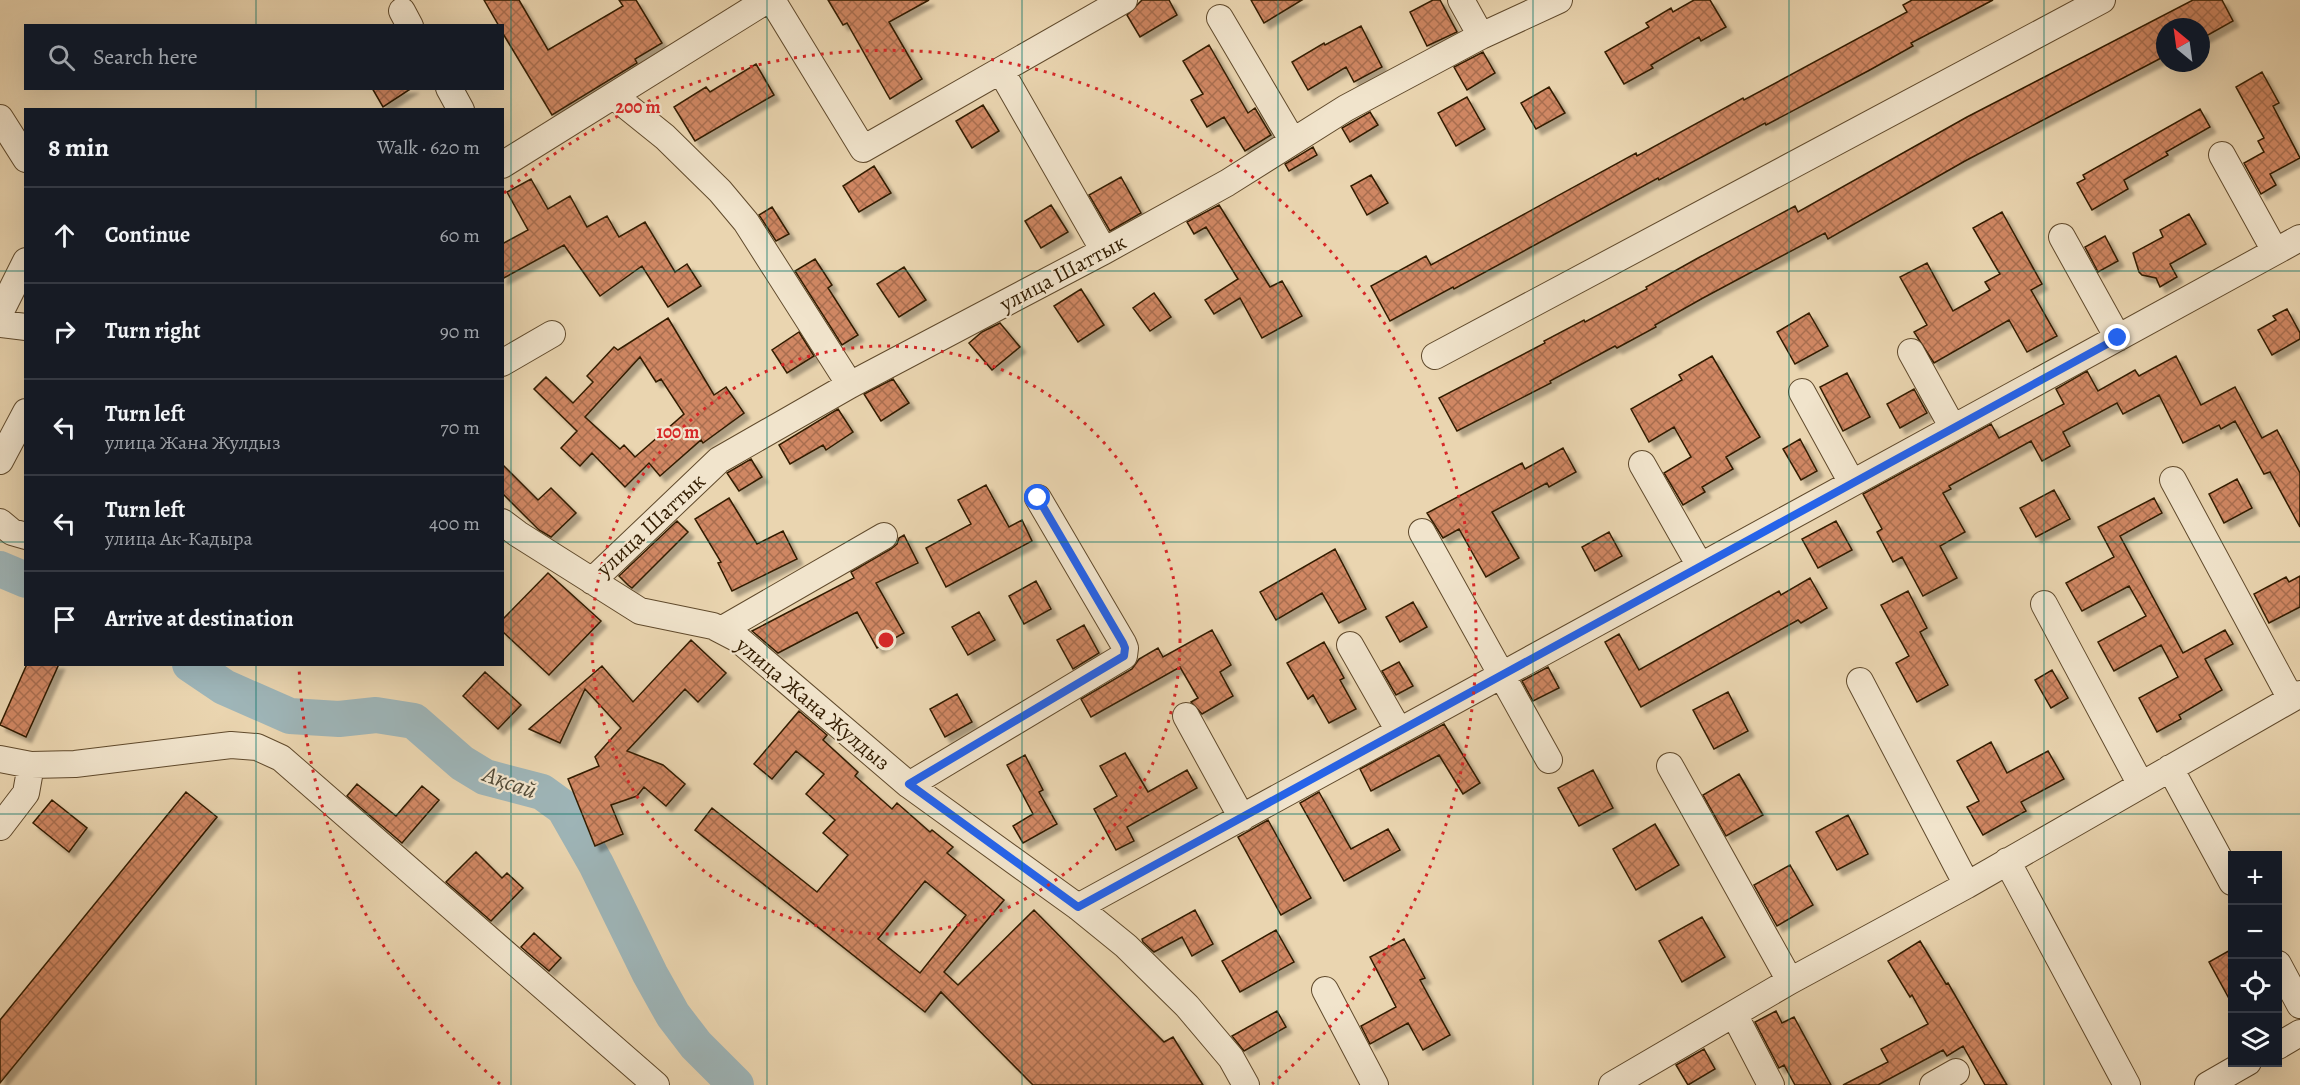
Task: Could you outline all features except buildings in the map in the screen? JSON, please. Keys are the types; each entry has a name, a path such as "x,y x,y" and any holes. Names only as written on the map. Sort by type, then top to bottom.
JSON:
{"street":[{"path":"504,164 769,0 863,149 1124,0"},
{"path":"1461,0 1481,36"},
{"name":"улица Шаттык","path":"592,581 719,460 850,385 1104,251 1227,183 1346,108 1481,36 1559,0"},
{"path":"1435,356 2102,0"},
{"path":"1220,18 1292,140"},
{"path":"1000,71 1104,251"},
{"path":"449,90 460,108"},
{"path":"614,96 666,137 720,190 746,222 850,385"},
{"path":"0,118 24,156"},
{"path":"2222,155 2275,251"},
{"path":"2062,237 2118,338"},
{"path":"1078,907 2300,238"},
{"path":"0,313 24,265"},
{"path":"0,324 24,327"},
{"path":"504,362 552,334"},
{"path":"1911,352 1953,428"},
{"path":"1802,392 1852,483"},
{"path":"0,461 24,416"},
{"path":"1642,464 1700,566"},
{"path":"1612,1085 1791,981 1967,885 2296,696 2172,480"},
{"path":"909,784 1124,656 1123,643 1038,498"},
{"path":"0,522 12,532 24,535"},
{"name":"улица Жана Жулдыз","path":"504,523 640,611 692,620 721,630 738,639 909,784 1078,907 1126,946 1187,1006 1232,1059 1246,1085"},
{"path":"1422,532 1549,760"},
{"path":"721,630 884,536"},
{"path":"2044,604 2140,785"},
{"path":"1350,645 1400,731"},
{"path":"1860,681 1967,885"},
{"path":"1186,716 1242,818"},
{"path":"0,759 31,765 75,764 231,745 257,747 281,758 656,1085"},
{"path":"4,813 26,793 31,765"},
{"path":"1670,766 1791,981"},
{"path":"2170,768 2228,875"},
{"path":"2007,861 2127,1085"},
{"path":"2282,973 2300,1005"},
{"path":"1325,990 1375,1085"},
{"path":"1734,1014 1771,1085"},
{"path":"2282,1043 2300,1033"},
{"path":"2208,1085 2239,1067"},
{"path":"1933,1085 1956,1072"}],"waterway":[{"name":"Ақсай","path":"0,569 24,579"},
{"name":"Ақсай","path":"193,666 224,687 290,716 339,719 376,715 414,721 462,763 485,777 542,792 564,808 596,864 650,974 673,1015 696,1045 736,1085"}],"route":[{"path":"1038,498 1123,643 1124,656 909,784 1078,907 2118,338"}]}
